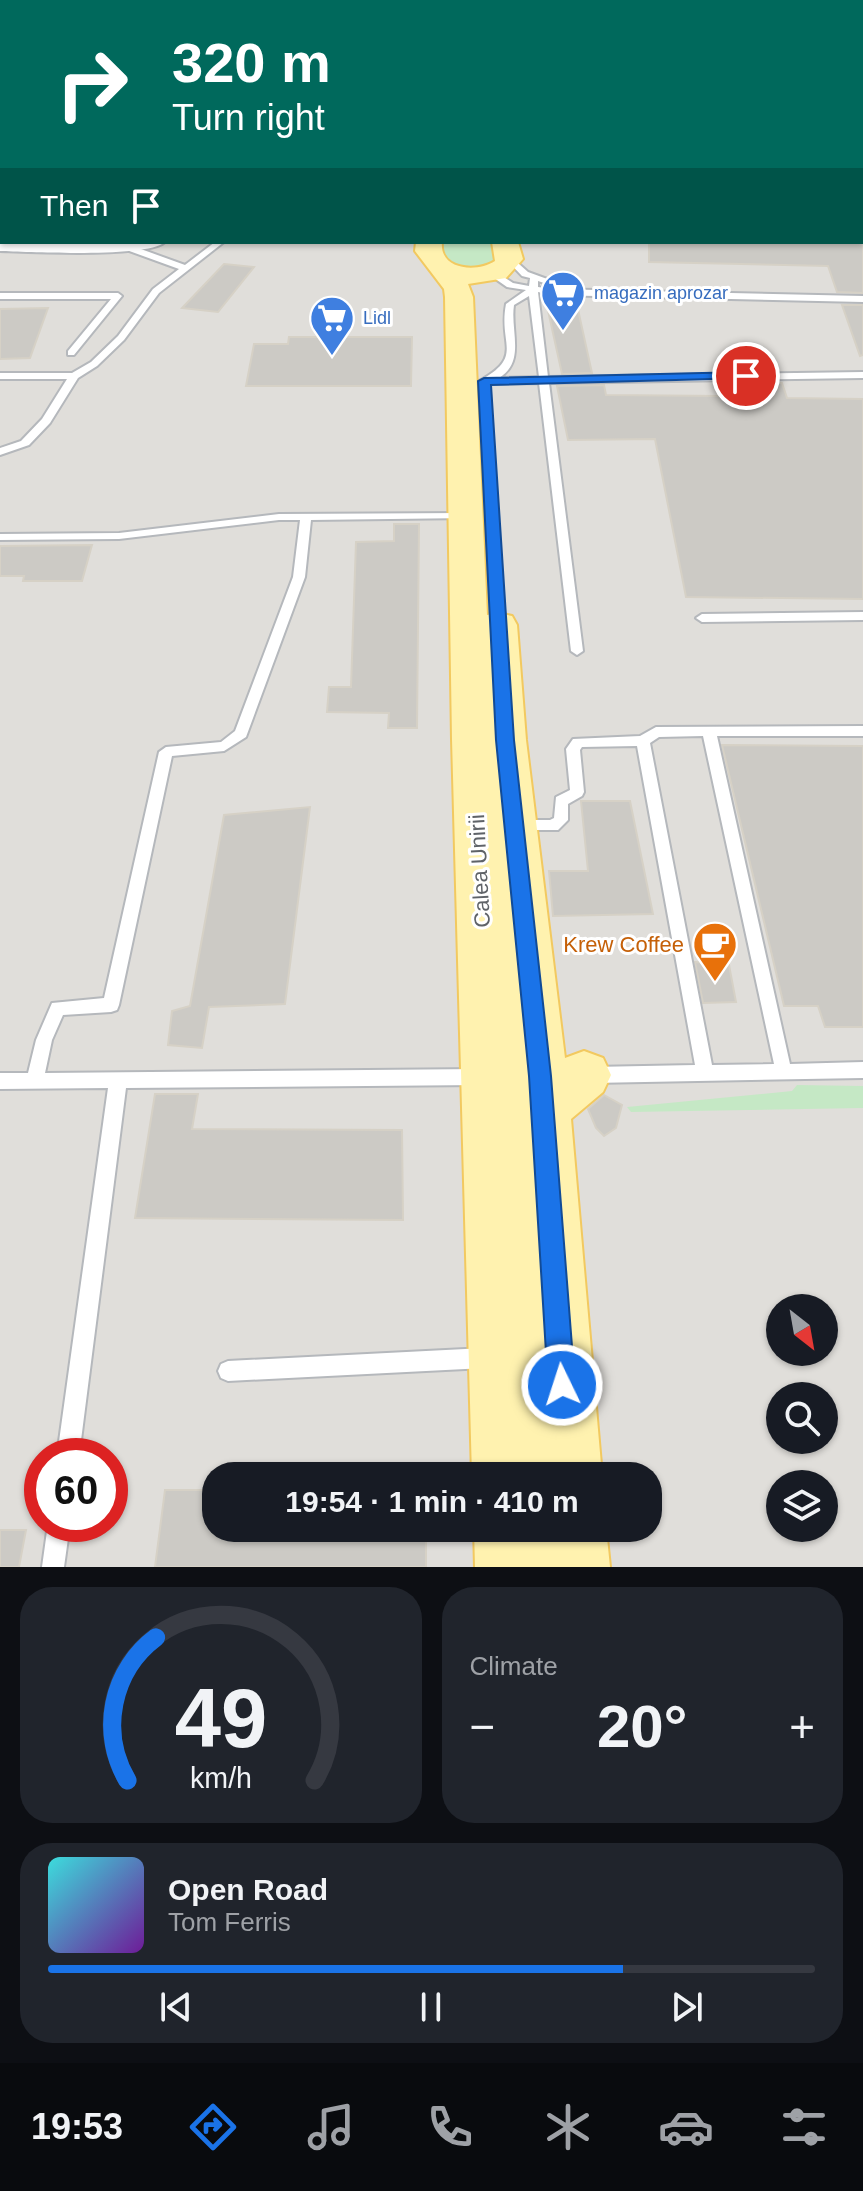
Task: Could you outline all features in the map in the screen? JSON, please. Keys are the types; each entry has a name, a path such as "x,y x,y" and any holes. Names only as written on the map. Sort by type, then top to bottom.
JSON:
{"main road":[{"path":"430,250 470,276 499,262"},
{"name":"Calea Unirii","path":"430,250 458,289 459,297 472,740 529,1082 501,1357 505,1462"},
{"name":"Calea Unirii","path":"499,262 479,297 529,1082 567,1462"},
{"path":"509,1542 510,1567"},
{"path":"573,1542 575,1567"}],"street":[{"path":"0,246 142,244"}],"lane":[{"path":"142,244 182,267"},
{"path":"0,452 25,443 46,421 74,376 94,364 121,338 156,291 182,267 217,244"},
{"path":"499,262 534,277 588,293"},
{"path":"499,262 510,285 533,290 863,299"},
{"path":"534,277 533,290 577,651"},
{"path":"484,381 508,368 511,360 510,304 533,290"},
{"path":"0,296 118,296 71,353"},
{"path":"484,381 863,375"},
{"path":"0,376 74,376"},
{"path":"0,537 119,536 306,516 466,516"},
{"path":"35,1081 44,1040 58,1008 111,1005 166,752 224,746 241,734 299,577 306,516"},
{"path":"702,618 863,616"},
{"path":"514,825 553,826 561,820 561,801 577,792 573,749 578,742 643,741 656,732 863,731"},
{"path":"709,732 784,1073"},
{"path":"643,741 705,1074"},
{"path":"0,1081 529,1082 863,1070"},
{"path":"70,1438 118,1081"},
{"path":"228,1371 501,1357"},
{"path":"53,1567 56,1542"}],"shaded area":[{"path":"0,244 863,244 863,1567 0,1567"}],"green space":[{"path":"493,244 498,256 487,266 473,269 444,261 441,245"},
{"path":"797,1085 863,1086 863,1108 631,1112 627,1107 792,1091"}],"building":[{"path":"649,244 863,244 863,293 837,292 828,266 649,262"},
{"path":"224,264 254,267 218,312 182,308"},
{"path":"577,305 592,373 562,374 547,306"},
{"path":"842,305 863,305 863,355 860,356"},
{"path":"48,308 30,358 0,359 0,309"},
{"name":"Lidl","path":"289,337 412,337 411,386 246,386 254,344 288,344"},
{"path":"721,383 782,383 787,398 863,399 863,599 686,597 655,439 568,440 557,386 604,385 606,395 724,396"},
{"path":"394,524 419,524 417,728 388,728 389,713 327,712 329,687 351,687 356,542 394,541"},
{"path":"92,545 82,581 23,581 24,576 0,576 0,546"},
{"path":"722,745 863,746 863,1027 825,1027 818,1006 784,1006"},
{"path":"581,801 630,801 653,914 553,916 549,871 588,871"},
{"path":"310,807 285,1004 209,1007 202,1048 168,1045 172,1011 190,1006 224,815"},
{"path":"695,962 729,965 736,1002 703,1003"},
{"path":"155,1094 198,1094 192,1129 402,1130 403,1220 135,1218"},
{"path":"604,1095 622,1105 616,1128 604,1136 596,1128 588,1109"},
{"path":"165,1490 202,1490 202,1542 426,1542 426,1567 155,1567"},
{"path":"0,1530 24,1530 19,1567 0,1567"}],"place":[{"name":"magazin aprozar","path":"563,332"},
{"name":"Lidl","path":"332,357"},
{"name":"Krew Coffee","path":"715,983"}],"route":[{"path":"562,1385 540,1076 505,740 484,381 746,376"}]}
